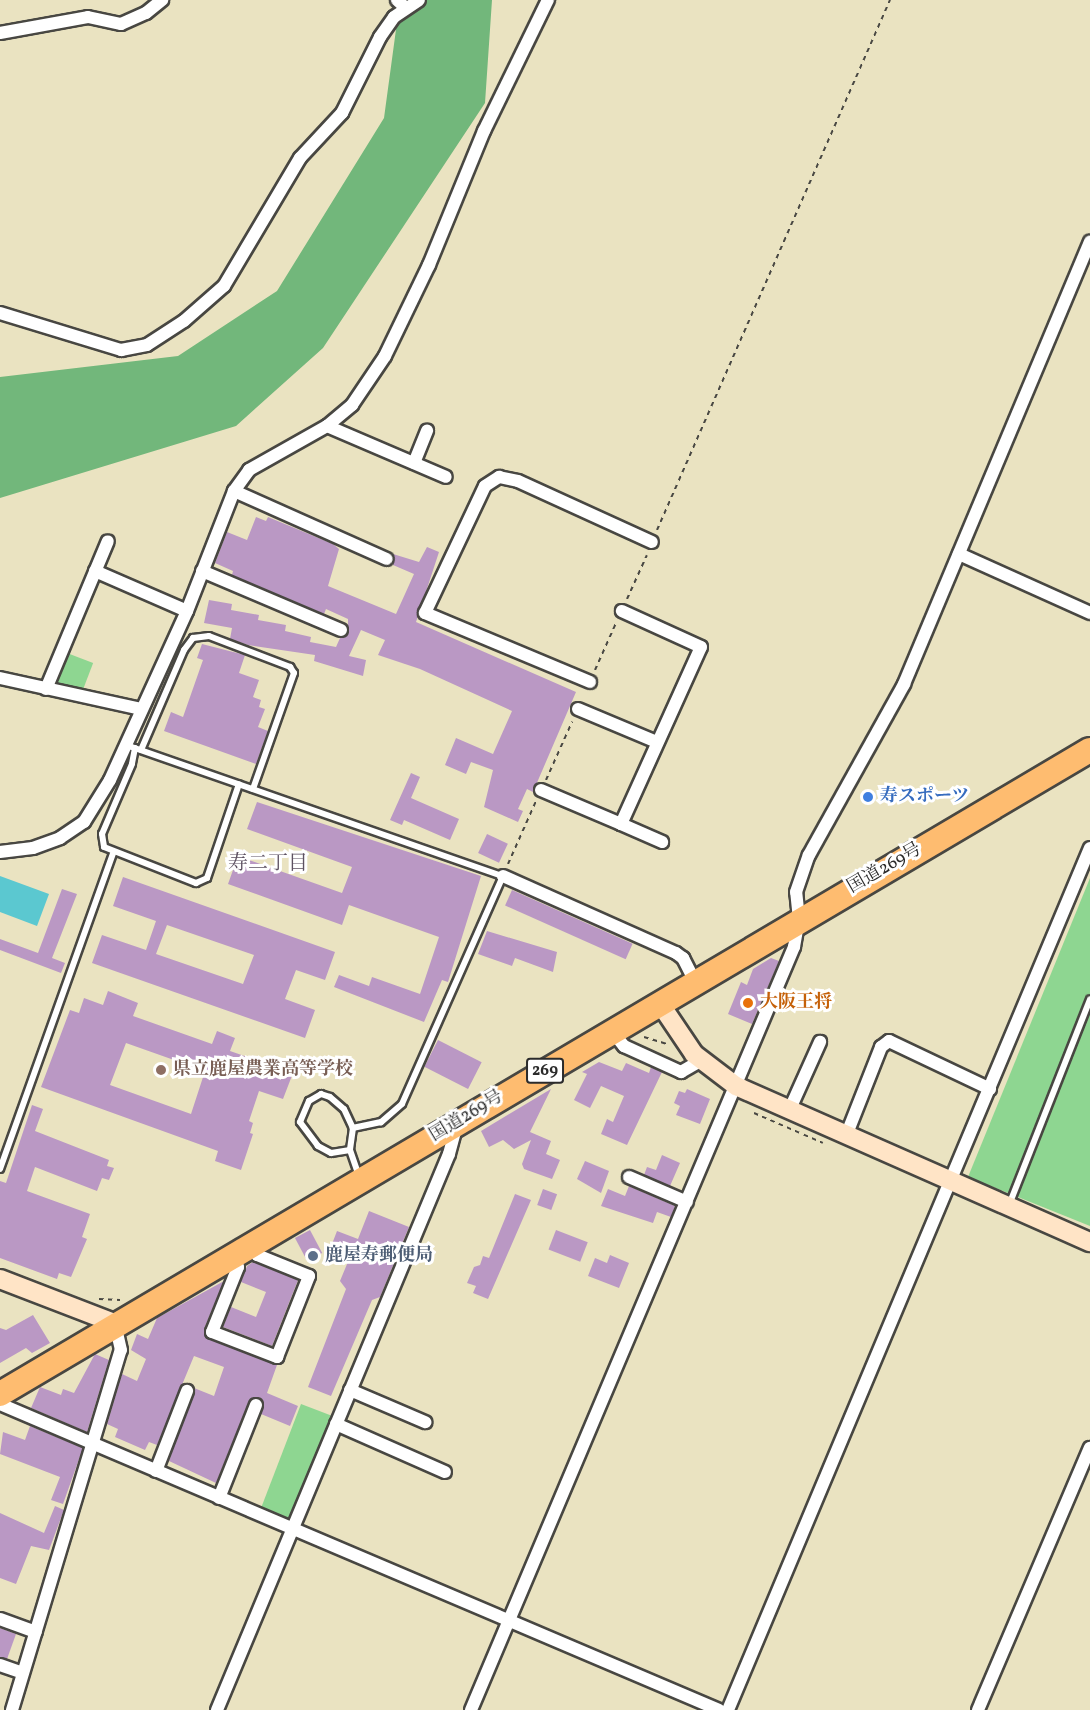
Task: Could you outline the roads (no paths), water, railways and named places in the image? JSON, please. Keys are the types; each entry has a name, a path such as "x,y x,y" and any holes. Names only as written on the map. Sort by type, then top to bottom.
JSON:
{"highway":[{"name":"国道269号","path":"0,1394 240,1248 362,1182 458,1121 625,1035 661,1005 799,919 1090,750"}],"street":[{"path":"0,33 88,17 121,24 146,13 162,0"},
{"path":"0,313 121,350 147,345 184,321 224,286 300,158 342,113 380,37 401,4 419,0"},
{"path":"0,852 33,848 60,838 84,822 134,748 141,709 187,611 234,491 249,470 327,426 352,405 385,356 429,265 484,131 548,0"},
{"path":"471,1710 794,947 799,919 796,892 809,855 904,684 1090,242"},
{"path":"327,426 446,477"},
{"path":"414,463 427,431"},
{"path":"590,682 425,613 485,486 499,477 518,480 652,542"},
{"path":"234,491 387,559"},
{"path":"46,688 108,541"},
{"path":"959,554 1090,613"},
{"path":"95,571 187,611"},
{"path":"202,571 341,630"},
{"path":"621,824 701,646 622,611"},
{"path":"0,678 141,709"},
{"path":"578,709 657,742"},
{"path":"541,790 662,842"},
{"path":"728,1710 1090,849"},
{"path":"503,876 676,953 683,958 696,983"},
{"path":"661,1005 678,1035 702,1060 736,1086 950,1183 1090,1242"},
{"path":"625,1035 624,1046 681,1072 702,1060"},
{"path":"846,1136 881,1047 889,1041 990,1089"},
{"path":"789,1111 820,1042"},
{"path":"217,1710 449,1154 458,1121"},
{"path":"629,1177 687,1202"},
{"path":"240,1248 309,1276 277,1357 212,1332 238,1267 240,1248"},
{"path":"0,1279 114,1323 121,1350 12,1710"},
{"path":"350,1390 425,1422"},
{"path":"156,1471 187,1391"},
{"path":"0,1404 719,1710"},
{"path":"219,1498 256,1405"},
{"path":"336,1424 445,1472"},
{"path":"978,1710 1090,1448"},
{"path":"0,1619 36,1632"},
{"path":"0,1665 23,1673"}],"lane":[{"path":"239,784 207,878 202,882 196,883 113,853 104,847 102,834 132,764 134,748 184,650 193,638 209,636 290,667 294,673 253,789"},
{"path":"134,748 503,876 402,1104 381,1122 353,1128"},
{"path":"0,1169 113,853"},
{"path":"1008,1207 1090,999"},
{"path":"350,1150 332,1152 318,1146 300,1122 309,1101 321,1095 330,1096 344,1109 353,1128 350,1150 362,1182"}],"water":[{"path":"0,876 49,894 37,926 0,912"}],"place":[{"name":"寿スポーツ","path":"868,797"},
{"name":"大阪王将","path":"748,1003"},
{"name":"県立鹿屋農業高等学校","path":"161,1070"},
{"name":"鹿屋寿郵便局","path":"313,1256"}],"district":[{"name":"寿二丁目","path":"268,864"}]}
